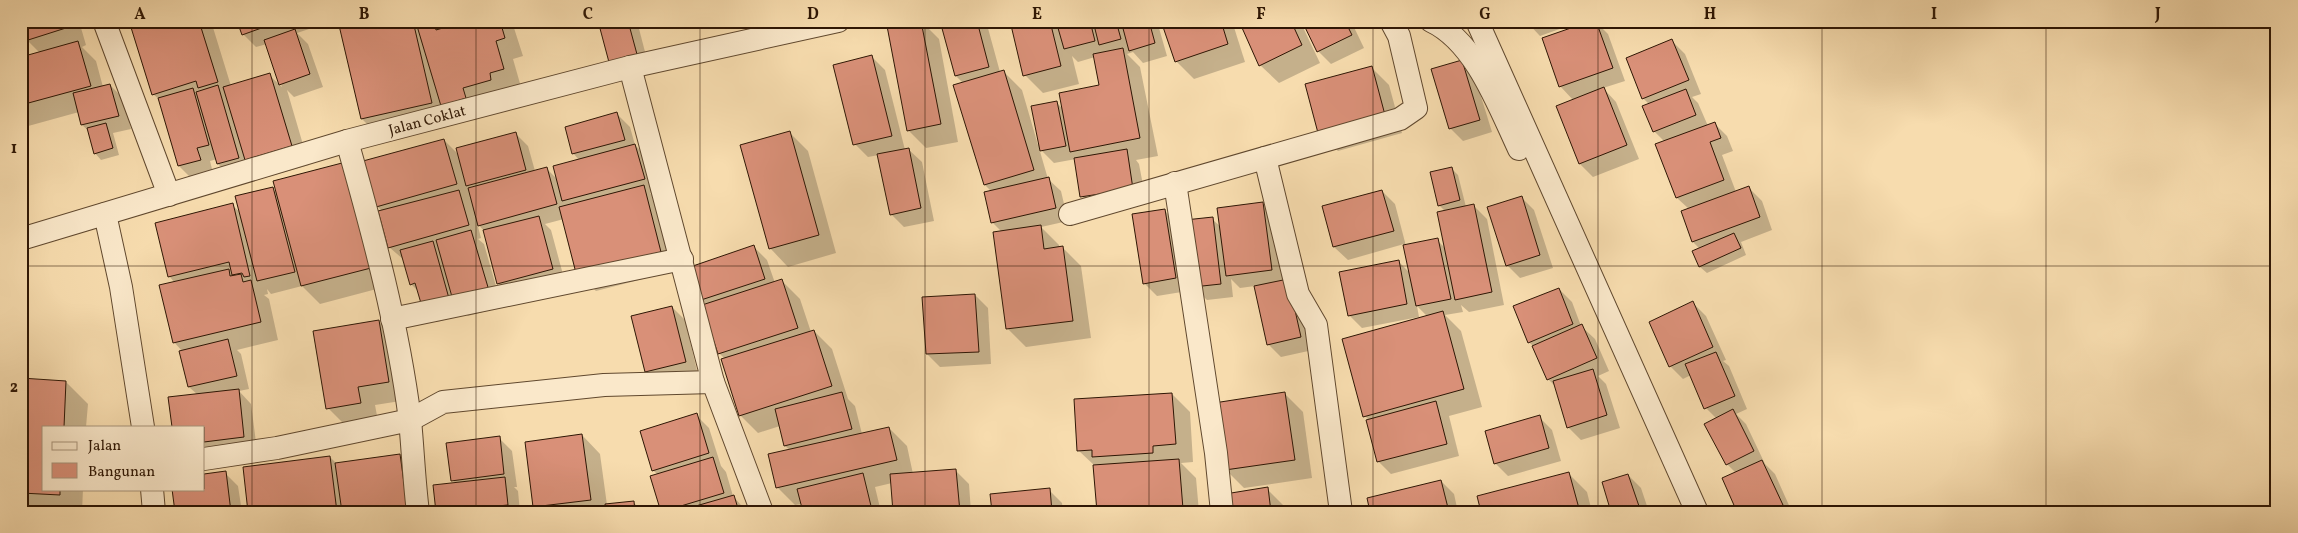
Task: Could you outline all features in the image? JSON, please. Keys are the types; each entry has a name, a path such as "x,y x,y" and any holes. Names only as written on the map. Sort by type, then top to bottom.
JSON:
{"street":[{"path":"104,21 169,195"},
{"name":"Jalan Coklat","path":"21,239 347,141 630,67 838,21"},
{"path":"1070,214 1400,119 1416,108 1399,36 1391,21"},
{"path":"1431,21 1451,33 1468,52 1491,92 1558,235 1572,259 1602,295"},
{"path":"1477,21 1602,295 1697,512"},
{"path":"630,67 714,382 762,512"},
{"path":"347,141 379,256 392,319 410,420 418,512"},
{"path":"1266,158 1298,294 1316,325 1341,512"},
{"path":"1174,183 1216,453 1222,512"},
{"path":"105,214 121,287 143,426"},
{"path":"392,319 682,259"},
{"path":"205,459 277,448 410,420 443,402 604,385 714,382"},
{"path":"152,490 154,512"}],"building":[{"path":"21,21 67,21 69,27 25,41"},
{"path":"129,21 199,21 218,82 198,88 196,81 152,95"},
{"path":"237,21 281,21 242,35"},
{"path":"338,21 413,21 432,103 361,119"},
{"path":"451,21 500,21 505,38 496,41 504,69 490,73 491,80 463,88 466,98 441,106 417,26 434,22 436,30 453,25"},
{"path":"598,21 628,21 638,58 610,66"},
{"path":"921,21 941,124 907,131 887,26"},
{"path":"940,21 977,21 989,67 955,76"},
{"path":"1010,21 1050,21 1061,66 1023,76"},
{"path":"1056,21 1090,21 1095,41 1064,49"},
{"path":"1093,21 1116,21 1121,39 1099,45"},
{"path":"1121,21 1149,21 1155,43 1129,51"},
{"path":"1161,21 1221,21 1228,44 1175,62"},
{"path":"1239,21 1291,21 1302,45 1259,66"},
{"path":"1302,21 1345,21 1352,35 1317,52"},
{"path":"1591,21 1596,21 1613,68 1559,87 1542,38"},
{"path":"295,29 310,74 279,85 264,40"},
{"path":"1672,39 1689,80 1642,99 1626,58"},
{"path":"78,41 91,86 21,105 21,57"},
{"path":"1123,48 1140,138 1070,152 1059,93 1099,85 1093,54"},
{"path":"872,55 892,136 853,145 833,65"},
{"path":"1462,60 1480,120 1449,129 1431,69"},
{"path":"1372,66 1385,115 1318,133 1305,84"},
{"path":"1004,70 1034,170 984,185 953,85"},
{"path":"270,73 292,146 245,160 223,87"},
{"path":"110,84 119,116 81,125 73,93"},
{"path":"218,85 239,158 217,164 196,92"},
{"path":"1604,87 1627,145 1579,164 1556,106"},
{"path":"193,88 209,145 197,148 201,160 178,166 158,98"},
{"path":"1686,89 1696,115 1653,132 1642,106"},
{"path":"1057,101 1066,146 1040,151 1031,106"},
{"path":"617,112 625,140 572,154 565,127"},
{"path":"1715,122 1721,138 1710,142 1724,180 1676,198 1655,144"},
{"path":"106,123 113,148 94,154 87,128"},
{"path":"790,131 819,235 769,249 740,145"},
{"path":"516,132 526,170 466,186 456,148"},
{"path":"444,139 457,184 376,207 363,161"},
{"path":"635,144 645,179 562,201 553,166"},
{"path":"909,148 921,208 890,215 877,154"},
{"path":"1127,149 1133,189 1080,197 1074,158"},
{"path":"342,163 371,268 301,286 273,181"},
{"path":"547,167 557,204 478,226 468,188"},
{"path":"1452,167 1460,200 1438,206 1430,172"},
{"path":"1049,177 1056,208 991,223 984,192"},
{"path":"644,185 661,252 576,273 559,207"},
{"path":"1749,186 1760,217 1692,242 1681,211"},
{"path":"273,187 295,272 257,281 235,196"},
{"path":"459,190 469,225 388,248 378,211"},
{"path":"1382,190 1394,231 1333,247 1322,206"},
{"path":"1522,196 1540,255 1506,266 1487,207"},
{"path":"1263,202 1272,270 1226,276 1217,208"},
{"path":"233,203 250,276 244,277 242,273 232,275 229,262 168,277 155,223"},
{"path":"1474,204 1492,292 1455,300 1437,212"},
{"path":"1165,209 1176,278 1143,284 1132,214"},
{"path":"539,216 553,269 497,284 483,230"},
{"path":"1213,217 1221,284 1193,287 1185,220"},
{"path":"1041,225 1044,249 1063,246 1073,321 1006,329 993,232"},
{"path":"471,230 490,294 454,304 436,240"},
{"path":"1734,233 1741,248 1699,267 1692,251"},
{"path":"1438,238 1451,299 1416,306 1403,245"},
{"path":"433,241 450,302 423,310 415,283 410,285 400,250"},
{"path":"754,245 765,279 701,300 690,267"},
{"path":"1399,260 1407,304 1348,316 1339,272"},
{"path":"229,269 230,276 241,274 243,282 251,280 261,322 173,343 159,285"},
{"path":"782,279 798,328 718,354 702,305"},
{"path":"1288,279 1301,337 1267,345 1254,286"},
{"path":"1559,288 1573,324 1528,343 1513,306"},
{"path":"975,294 979,352 926,354 922,297"},
{"path":"1693,301 1713,347 1669,367 1649,322"},
{"path":"672,306 686,362 645,372 631,316"},
{"path":"1443,311 1464,389 1363,417 1342,339"},
{"path":"379,320 389,382 358,387 361,403 326,409 313,331"},
{"path":"1582,324 1597,358 1547,380 1532,346"},
{"path":"814,330 832,386 739,416 721,359"},
{"path":"228,339 237,376 188,387 179,351"},
{"path":"1716,352 1735,396 1704,409 1685,364"},
{"path":"1593,369 1607,415 1567,428 1553,381"},
{"path":"21,378 66,381 64,426 42,426 42,490 60,490 60,495 21,493"},
{"path":"239,389 244,437 205,442 205,426 172,426 168,397"},
{"path":"842,392 852,429 784,446 775,409"},
{"path":"1285,392 1295,460 1225,470 1214,403"},
{"path":"1172,393 1176,444 1153,446 1153,453 1092,457 1092,450 1077,451 1074,399"},
{"path":"1436,401 1447,444 1377,462 1366,420"},
{"path":"1733,409 1754,451 1726,465 1704,424"},
{"path":"697,413 709,453 652,471 640,431"},
{"path":"1540,415 1549,448 1494,464 1485,431"},
{"path":"889,427 897,460 776,488 768,454"},
{"path":"582,434 591,500 533,507 525,442"},
{"path":"500,436 504,474 451,481 446,443"},
{"path":"400,454 408,512 342,512 335,463"},
{"path":"330,456 337,512 248,512 243,467"},
{"path":"713,457 724,493 661,512 650,476"},
{"path":"1179,459 1183,509 1097,512 1093,465"},
{"path":"1762,460 1783,505 1768,512 1737,512 1722,478"},
{"path":"956,469 960,512 893,512 890,474"},
{"path":"226,471 231,512 175,512 172,490 205,490 205,474"},
{"path":"1569,472 1580,512 1481,512 1477,496"},
{"path":"863,473 871,506 845,512 803,512 797,489"},
{"path":"1628,474 1641,512 1611,512 1602,482"},
{"path":"505,477 508,505 436,512 433,485"},
{"path":"1441,480 1449,512 1370,512 1367,498"},
{"path":"1268,487 1271,512 1227,512 1225,494"},
{"path":"1050,488 1052,512 992,512 990,494"},
{"path":"734,495 739,512 675,512"},
{"path":"634,501 635,512 606,512 605,504"}]}
